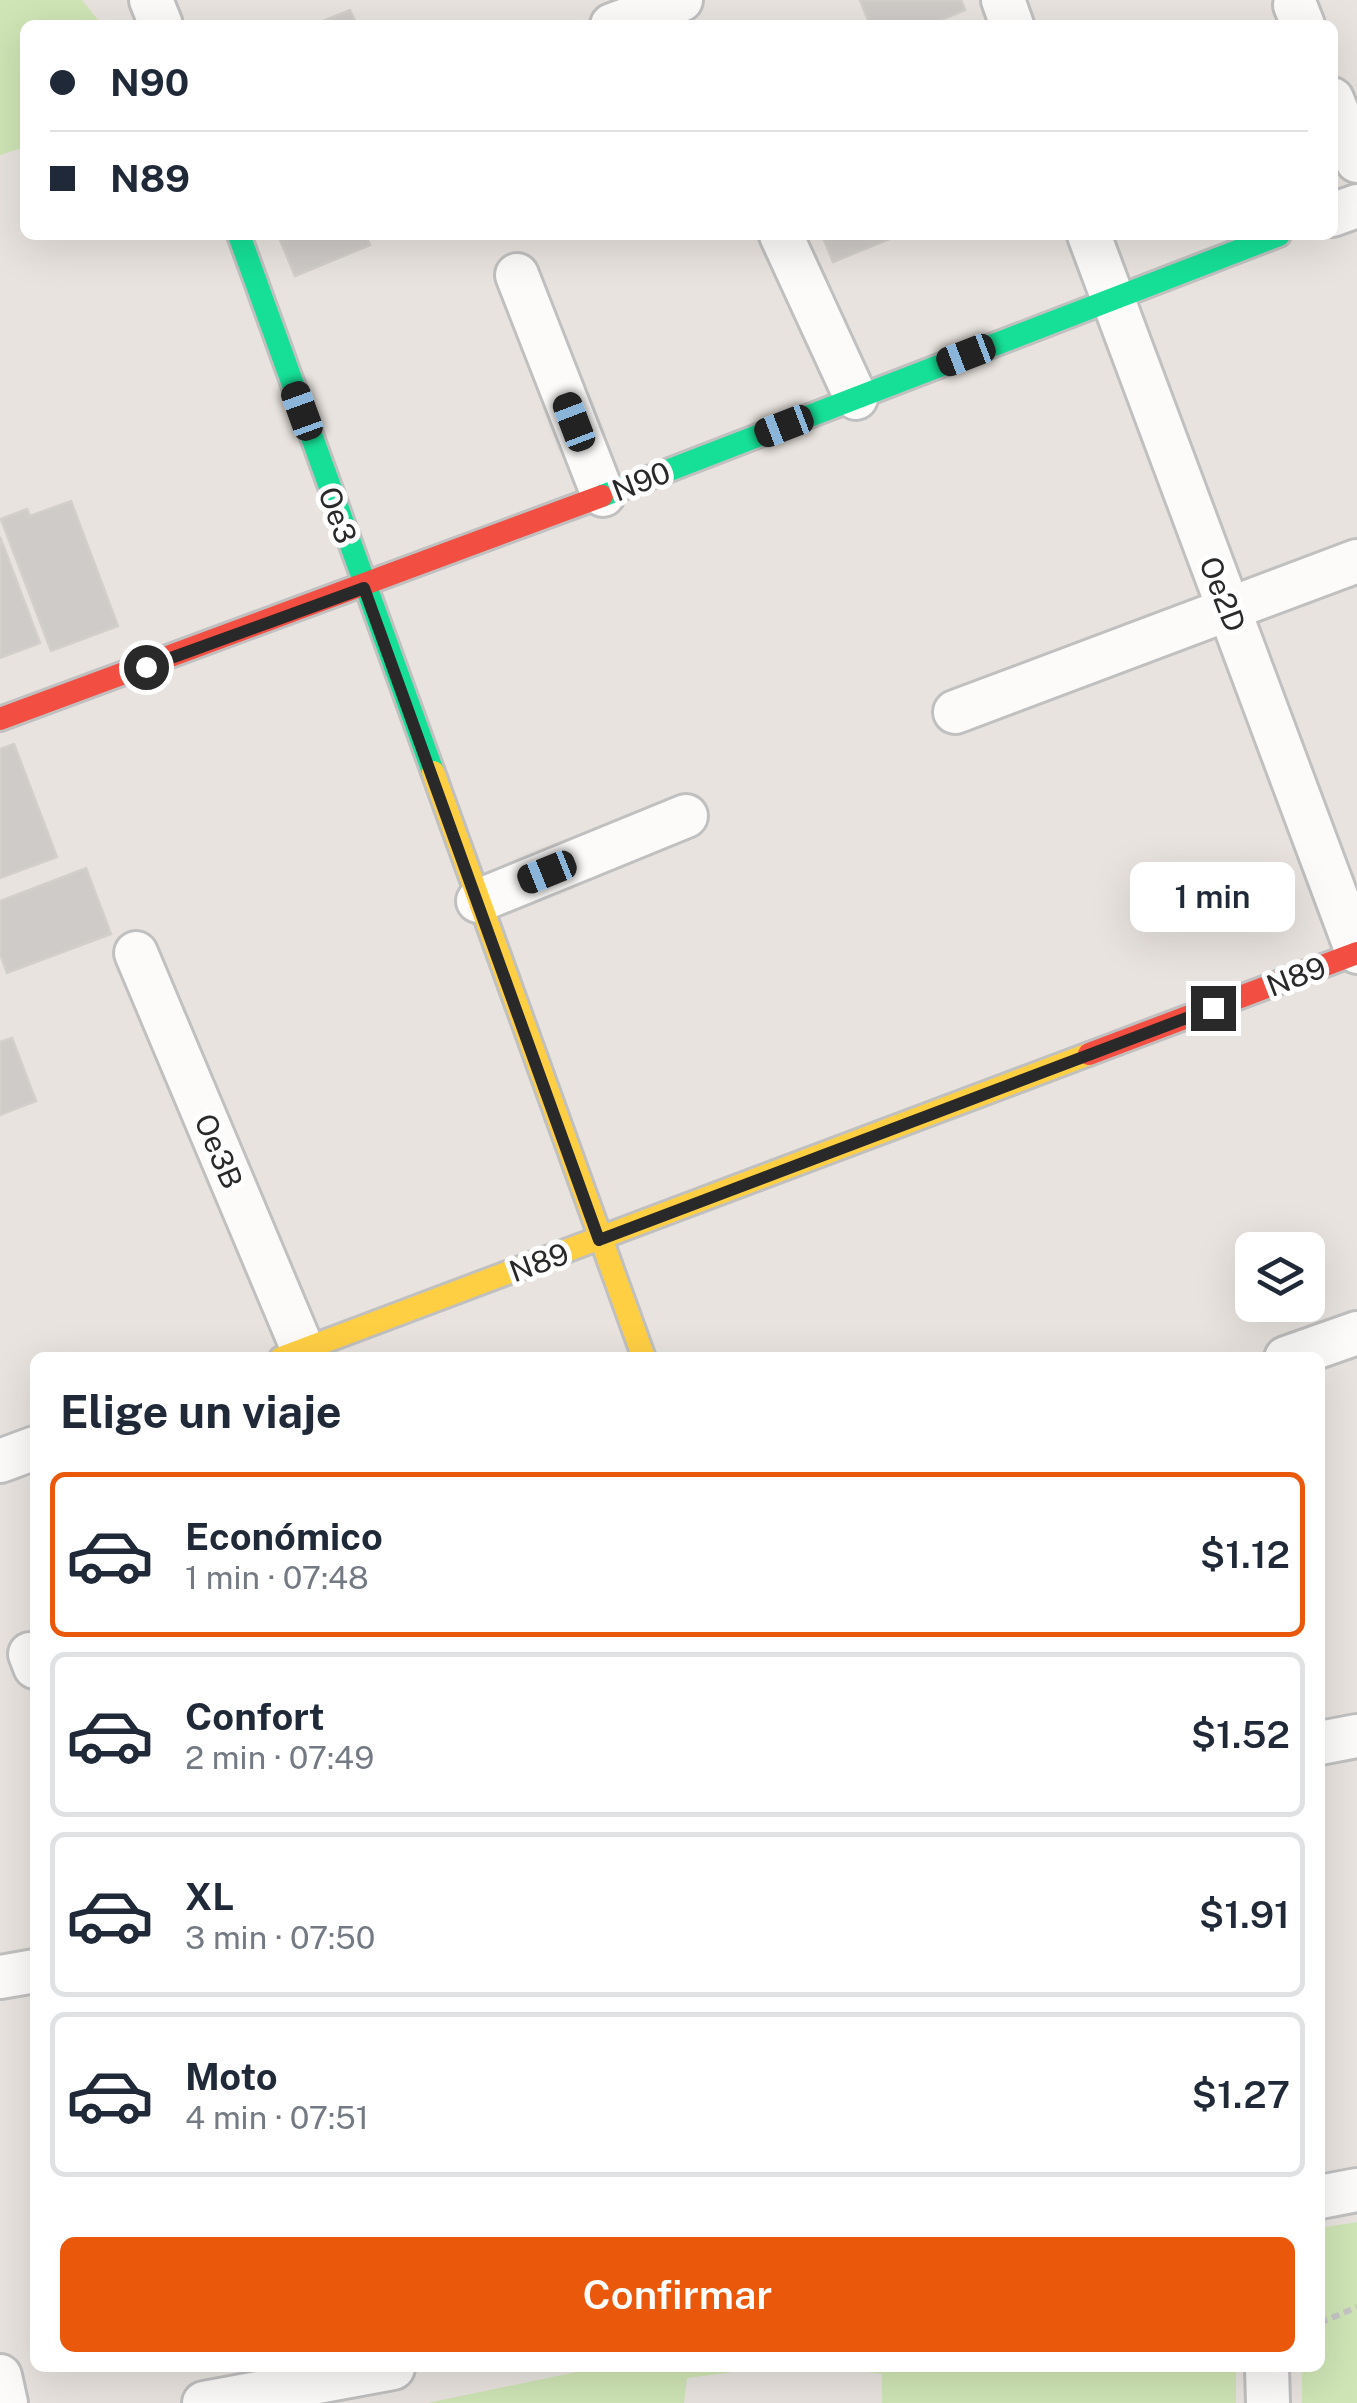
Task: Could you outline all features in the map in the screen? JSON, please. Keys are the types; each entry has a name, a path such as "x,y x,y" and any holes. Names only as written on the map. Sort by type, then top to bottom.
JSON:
{"street":[{"path":"626,20 680,0"},
{"path":"1338,114 1357,161"},
{"name":"Oe3","path":"241,240 642,1352"},
{"path":"783,240 856,398"},
{"name":"Oe2D","path":"1091,240 1357,953"},
{"name":"N90","path":"0,720 364,588 1266,240"},
{"path":"517,275 603,495"},
{"path":"955,712 1357,560"},
{"path":"478,901 686,816"},
{"name":"Oe3B","path":"136,953 291,1352"},
{"name":"N89","path":"297,1352 1357,953"},
{"path":"1303,1352 1357,1333"},
{"path":"0,1461 30,1450"},
{"path":"1325,1742 1357,1736"},
{"path":"0,1977 30,1972"},
{"path":"1325,2196 1357,2190"},
{"path":"204,2403 371,2372"},
{"path":"1268,2372 1268,2403"},
{"path":"0,2376 6,2403"}],"path":[{"path":"1325,2322 1357,2307"}],"green space":[{"path":"0,0 82,0 98,20 20,20 20,149 0,155"},
{"path":"1357,2222 1357,2403 1302,2403 1302,2372 1325,2372 1325,2227"},
{"path":"576,2372 734,2372 687,2378 684,2403 427,2403"},
{"path":"867,2372 1236,2372 1236,2403 882,2403 882,2374"}],"building":[{"path":"860,0 961,0 965,10 941,20 868,20"},
{"path":"350,10 355,20 325,20"},
{"path":"280,240 368,240 370,245 295,276"},
{"path":"824,240 887,240 833,262"},
{"path":"71,501 118,626 51,651 1,519 27,509 30,516"},
{"path":"0,537 40,643 0,658"},
{"path":"14,744 57,857 0,878 0,749"},
{"path":"86,868 111,934 7,973 0,954 0,901"},
{"path":"12,1038 36,1101 0,1115 0,1042"}],"traffic: fast":[{"path":"241,240 433,772"},
{"path":"602,496 1266,240"}],"traffic: slow":[{"path":"433,772 642,1352"},
{"path":"297,1352 1089,1054"}],"traffic: jam":[{"path":"0,719 602,496"},
{"path":"1089,1054 1357,953"}],"route":[{"path":"146,667 364,588 599,1240 1213,1008"}]}
